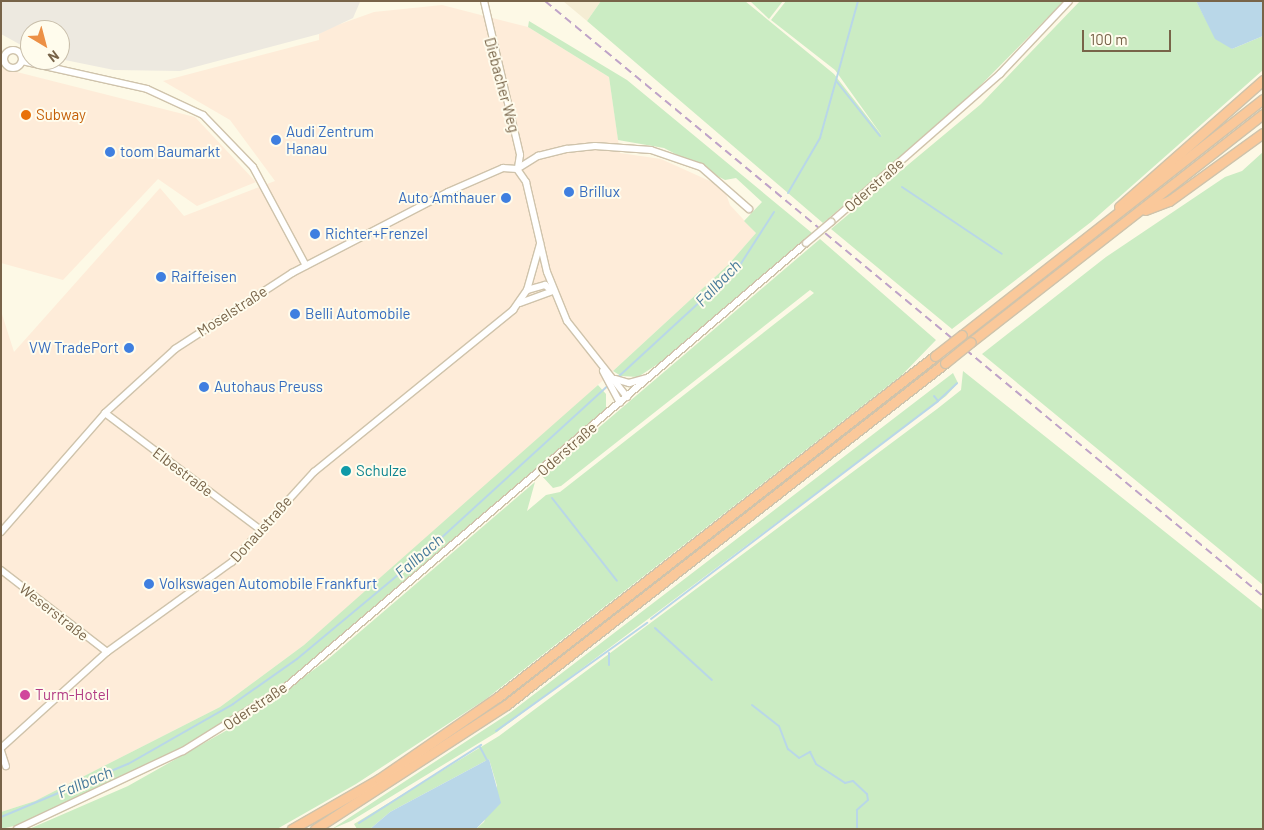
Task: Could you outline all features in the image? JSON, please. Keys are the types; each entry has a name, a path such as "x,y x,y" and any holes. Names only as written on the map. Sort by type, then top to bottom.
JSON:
{"highway":[{"path":"1106,222 1142,183 1263,80"},
{"path":"292,829 379,779 498,697 1263,99"},
{"path":"315,829 424,762 506,705 1263,114"},
{"path":"1137,212 1169,201 1263,133"}],"street":[{"name":"Diebacher Weg","path":"484,1 520,155 517,169"},
{"name":"Oderstraße","path":"18,829 162,762 268,699 326,656 994,80 1069,1"},
{"path":"20,57 16,50 3,52 8,66 15,68 20,63"},
{"path":"62,70 147,89 203,115 253,167 306,266"},
{"name":"Moselstraße","path":"1,532 105,413 175,349 230,310 306,266 466,183 503,168 517,169 538,156 567,150 595,146 651,150 701,167 749,209"},
{"path":"517,169 526,182 553,291 575,336 610,380 612,390 620,403"},
{"name":"Donaustraße","path":"6,766 1,749 107,652 232,562 314,472 517,305 527,290 541,240"},
{"path":"527,290 545,285 553,291"},
{"name":"Donaustraße","path":"517,305 553,291"},
{"path":"619,384 652,376"},
{"path":"610,380 619,384 627,397"},
{"name":"Elbestraße","path":"105,413 261,530"},
{"name":"Weserstraße","path":"1,570 107,652"}],"shaded area":[{"path":"1,1 360,2 353,18 319,34 180,71 114,70 70,61 70,20 20,20 20,44 1,34"},
{"path":"563,1 601,1 587,21"},
{"path":"442,5 528,27 609,77 620,153 661,159 712,182 725,191 730,205 756,233 728,265 511,465 304,645 220,707 35,801 1,812 1,311 14,352 160,188 184,216 275,181 230,120 163,81 319,40 319,34 332,27 374,12"},
{"path":"1,68 195,117 256,182 197,206 158,179 63,280 1,263"}],"green space":[{"path":"601,1 745,1 834,74 883,137 835,70 771,20 786,1 1064,1 968,98 823,223 587,21"},
{"path":"750,1 783,1 769,19"},
{"path":"1080,1 1196,1 1212,31 1232,49 1263,36 1263,70 1091,222 952,329 831,229 981,104"},
{"path":"529,21 627,80 812,233 676,352 638,377 621,376 613,371 728,265 756,233 744,221 762,202 736,178 725,180 664,148 618,140 609,77 528,27"},
{"path":"1263,152 1263,585 982,354 1106,257 1225,177 1242,171"},
{"path":"820,239 936,340 902,375 486,699 356,784 277,829 29,829 128,786 245,720 327,660 535,482 527,511 546,495 560,492 814,293 810,290 561,486 553,488 542,476"},
{"path":"963,371 1263,610 1263,829 476,829 484,822 497,786 489,759 390,812 370,829 357,829 354,824 499,736 937,409 961,390"},
{"path":"953,373 958,383 946,396 497,732 351,821 332,829 511,712"},
{"path":"598,385 606,394 606,411 284,685 161,761 27,823 1,829 1,812 35,801 220,707 304,645"}],"water":[{"path":"1196,1 1263,1 1263,36 1232,49 1215,39"},
{"path":"489,759 501,803 476,829 370,829 390,812"}],"waterway":[{"name":"Fallbach","path":"788,193 820,138 858,1"},
{"path":"837,82 880,136"},
{"path":"902,187 1002,254"},
{"name":"Fallbach","path":"617,378 740,265 774,212"},
{"path":"934,396 938,401 957,383"},
{"name":"Fallbach","path":"1,817 128,764 233,704 297,659 428,550 609,385"},
{"path":"651,619 938,401"},
{"path":"552,498 617,581"},
{"path":"496,731 647,623"},
{"path":"655,628 712,680"},
{"path":"609,653 609,665"},
{"path":"752,705 779,726 788,749 799,758 810,752 816,764 845,783 853,781 867,794 868,800 857,810 857,829"},
{"path":"359,823 481,745"},
{"path":"480,747 487,760"}],"railway":[{"path":"545,1 1263,596"}],"place":[{"name":"Subway","path":"26,115"},
{"name":"Audi Zentrum Hanau","path":"276,140"},
{"name":"toom Baumarkt","path":"110,152"},
{"name":"Brillux","path":"569,192"},
{"name":"Auto Amthauer","path":"506,198"},
{"name":"Richter+Frenzel","path":"315,234"},
{"name":"Raiffeisen","path":"161,277"},
{"name":"Belli Automobile","path":"295,314"},
{"name":"VW TradePort","path":"129,348"},
{"name":"Autohaus Preuss","path":"204,387"},
{"name":"Schulze","path":"346,471"},
{"name":"Volkswagen Automobile Frankfurt","path":"149,584"},
{"name":"Turm-Hotel","path":"25,695"}]}
